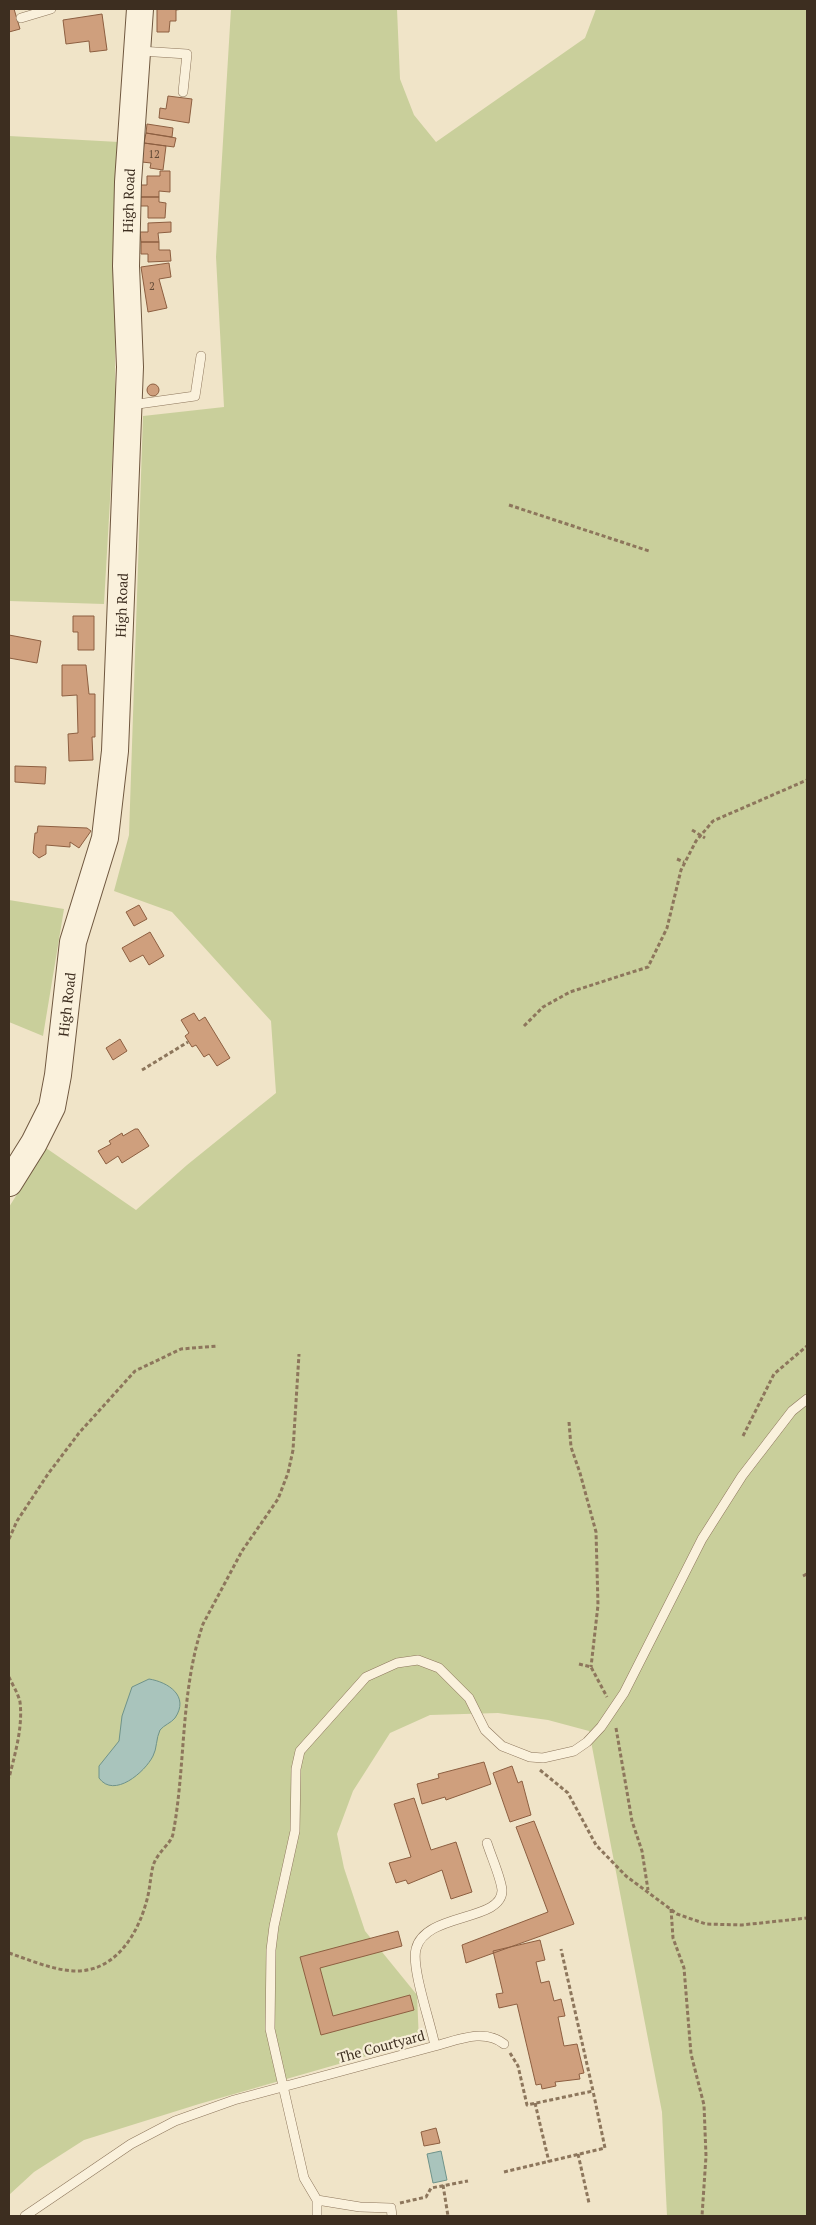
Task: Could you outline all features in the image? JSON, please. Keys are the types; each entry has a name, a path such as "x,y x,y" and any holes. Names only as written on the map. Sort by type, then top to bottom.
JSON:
{"main road":[{"name":"High Road","path":"9,1183 34,1143 52,1107 58,1075 74,942 105,838 115,751 130,367 126,266 128,182 140,9"}],"lane":[{"path":"21,18 52,9"},
{"path":"138,51 187,54 183,92"},
{"path":"128,405 195,396 201,356"},
{"path":"317,2216 317,2200 304,2178 270,2029 271,1950 274,1926 295,1831 296,1759 307,1741 366,1677 397,1663 418,1660 439,1668 458,1685 469,1698 485,1730 502,1746 530,1757 543,1758 574,1750 587,1742 612,1713 642,1660 702,1538 742,1476 792,1411 807,1399"},
{"name":"The Courtyard","path":"24,2216 131,2144 175,2121 284,2086 435,2046 416,1967 416,1947 428,1931 488,1909 499,1900 502,1891 488,1843"},
{"path":"435,2046 477,2036 496,2038 504,2044"},
{"path":"317,2200 392,2212"}],"path":[{"path":"510,505 649,551"},
{"path":"524,1026 543,1007 570,992 648,967 670,920 684,862 701,835 713,822 807,780"},
{"path":"692,830 705,838"},
{"path":"677,859 684,862"},
{"path":"142,1070 188,1042"},
{"path":"9,1539 21,1514 48,1474 79,1433 135,1371 180,1349 218,1346"},
{"path":"743,1436 774,1374 807,1346"},
{"path":"9,1953 50,1967 76,1971 98,1966 114,1958 127,1944 137,1928 147,1901 149,1879 156,1856 172,1838 180,1785 188,1689 199,1635 242,1551 278,1499 288,1473 293,1450 299,1354"},
{"path":"569,1422 571,1447 596,1532 598,1605 591,1667 606,1691 619,1737 628,1801 632,1821 642,1851 648,1891"},
{"path":"803,1576 807,1574"},
{"path":"579,1664 591,1667"},
{"path":"9,1676 20,1700 20,1719 17,1745 9,1778"},
{"path":"530,1757 542,1773 568,1793 596,1845 626,1876 677,1914 706,1924 742,1925 807,1918"},
{"path":"671,1908 673,1938 684,1968 691,2054 704,2105 706,2156 702,2216"},
{"path":"504,2172 605,2148 561,1949"},
{"path":"504,2044 518,2066 527,2105 593,2091"},
{"path":"534,2103 548,2162"},
{"path":"578,2154 589,2203"},
{"path":"392,2212 410,2200 426,2198 432,2188 468,2180"},
{"path":"443,2185 448,2216"}],"green space":[{"path":"231,9 397,9 400,79 414,115 436,142 585,38 596,9 807,9 807,2216 667,2216 662,2112 589,1731 548,1720 498,1713 430,1715 390,1733 353,1791 337,1834 344,1868 365,1931 417,1995 419,2041 199,2104 84,2140 34,2172 9,2195 9,1207 46,1148 136,1210 187,1165 276,1093 271,1021 172,912 114,891 129,835 143,416 224,407 216,257"},
{"path":"9,136 119,142 115,236 115,413 104,604 9,601"},
{"path":"9,900 64,909 43,1036 9,1022"}],"water":[{"path":"149,1679 163,1683 175,1691 180,1703 179,1710 175,1718 160,1730 154,1753 149,1762 136,1776 121,1784 113,1786 105,1784 99,1778 99,1766 119,1741 122,1716 132,1687"},
{"path":"441,2151 447,2180 433,2183 427,2154"}],"building":[{"path":"9,9 14,9 20,29 9,32"},
{"path":"157,9 183,9 176,10 176,21 170,21 169,32 157,32"},
{"path":"102,14 107,50 90,52 89,41 66,44 63,20"},
{"path":"168,96 192,99 189,123 159,118 160,108 166,109"},
{"path":"147,124 173,128 172,137 146,133"},
{"path":"146,133 176,138 174,147 144,143"},
{"path":"144,143 166,146 163,170 150,168 151,163 142,162"},
{"path":"160,171 170,171 170,192 159,191 159,197 140,197 140,185 147,185 147,176 160,176"},
{"path":"140,197 159,197 159,202 166,203 165,218 148,218 148,206 140,206"},
{"path":"171,222 171,232 158,233 159,242 141,242 140,232 148,232 148,223"},
{"path":"141,242 159,242 159,250 170,250 171,261 148,262 148,254 141,254"},
{"path":"169,263 171,277 159,279 167,308 148,312 141,267"},
{"path":"151,384 155,384 159,390 155,396 151,396 147,392 147,388"},
{"path":"73,616 94,616 94,650 78,650 78,632 73,632"},
{"path":"9,635 41,641 37,663 9,658"},
{"path":"62,665 86,665 89,694 95,694 95,737 92,737 93,760 69,761 68,734 78,733 77,695 62,696"},
{"path":"15,766 46,767 45,784 15,782"},
{"path":"38,826 87,828 91,831 79,848 70,842 70,847 46,845 46,854 39,858 33,853 35,833 37,833"},
{"path":"139,905 147,919 134,926 126,912"},
{"path":"150,932 164,956 149,965 143,955 130,962 122,948"},
{"path":"194,1013 199,1021 205,1017 230,1058 217,1066 209,1054 204,1057 196,1045 192,1047 185,1036 189,1033 181,1020"},
{"path":"120,1039 127,1051 113,1060 106,1048"},
{"path":"138,1129 149,1146 122,1163 118,1156 106,1164 98,1151 111,1144 109,1141 122,1133 123,1136"},
{"path":"484,1762 491,1784 446,1800 445,1797 422,1804 417,1784 439,1778 438,1774"},
{"path":"512,1766 518,1783 522,1781 531,1815 510,1822 493,1773"},
{"path":"414,1798 431,1850 456,1842 472,1892 451,1899 442,1870 408,1884 406,1880 396,1883 389,1863 411,1857 394,1804"},
{"path":"534,1821 574,1924 466,1963 462,1945 548,1912 516,1827"},
{"path":"398,1931 402,1946 320,1968 333,2016 410,1995 414,2010 321,2035 300,1957"},
{"path":"540,1940 545,1960 536,1962 541,1983 549,1981 554,2001 561,1999 565,2016 558,2017 564,2046 577,2044 584,2073 579,2074 580,2079 555,2082 556,2086 542,2089 541,2084 536,2085 517,2004 499,2008 496,1994 503,1993 493,1951"},
{"path":"436,2128 440,2143 424,2146 421,2132"}]}
